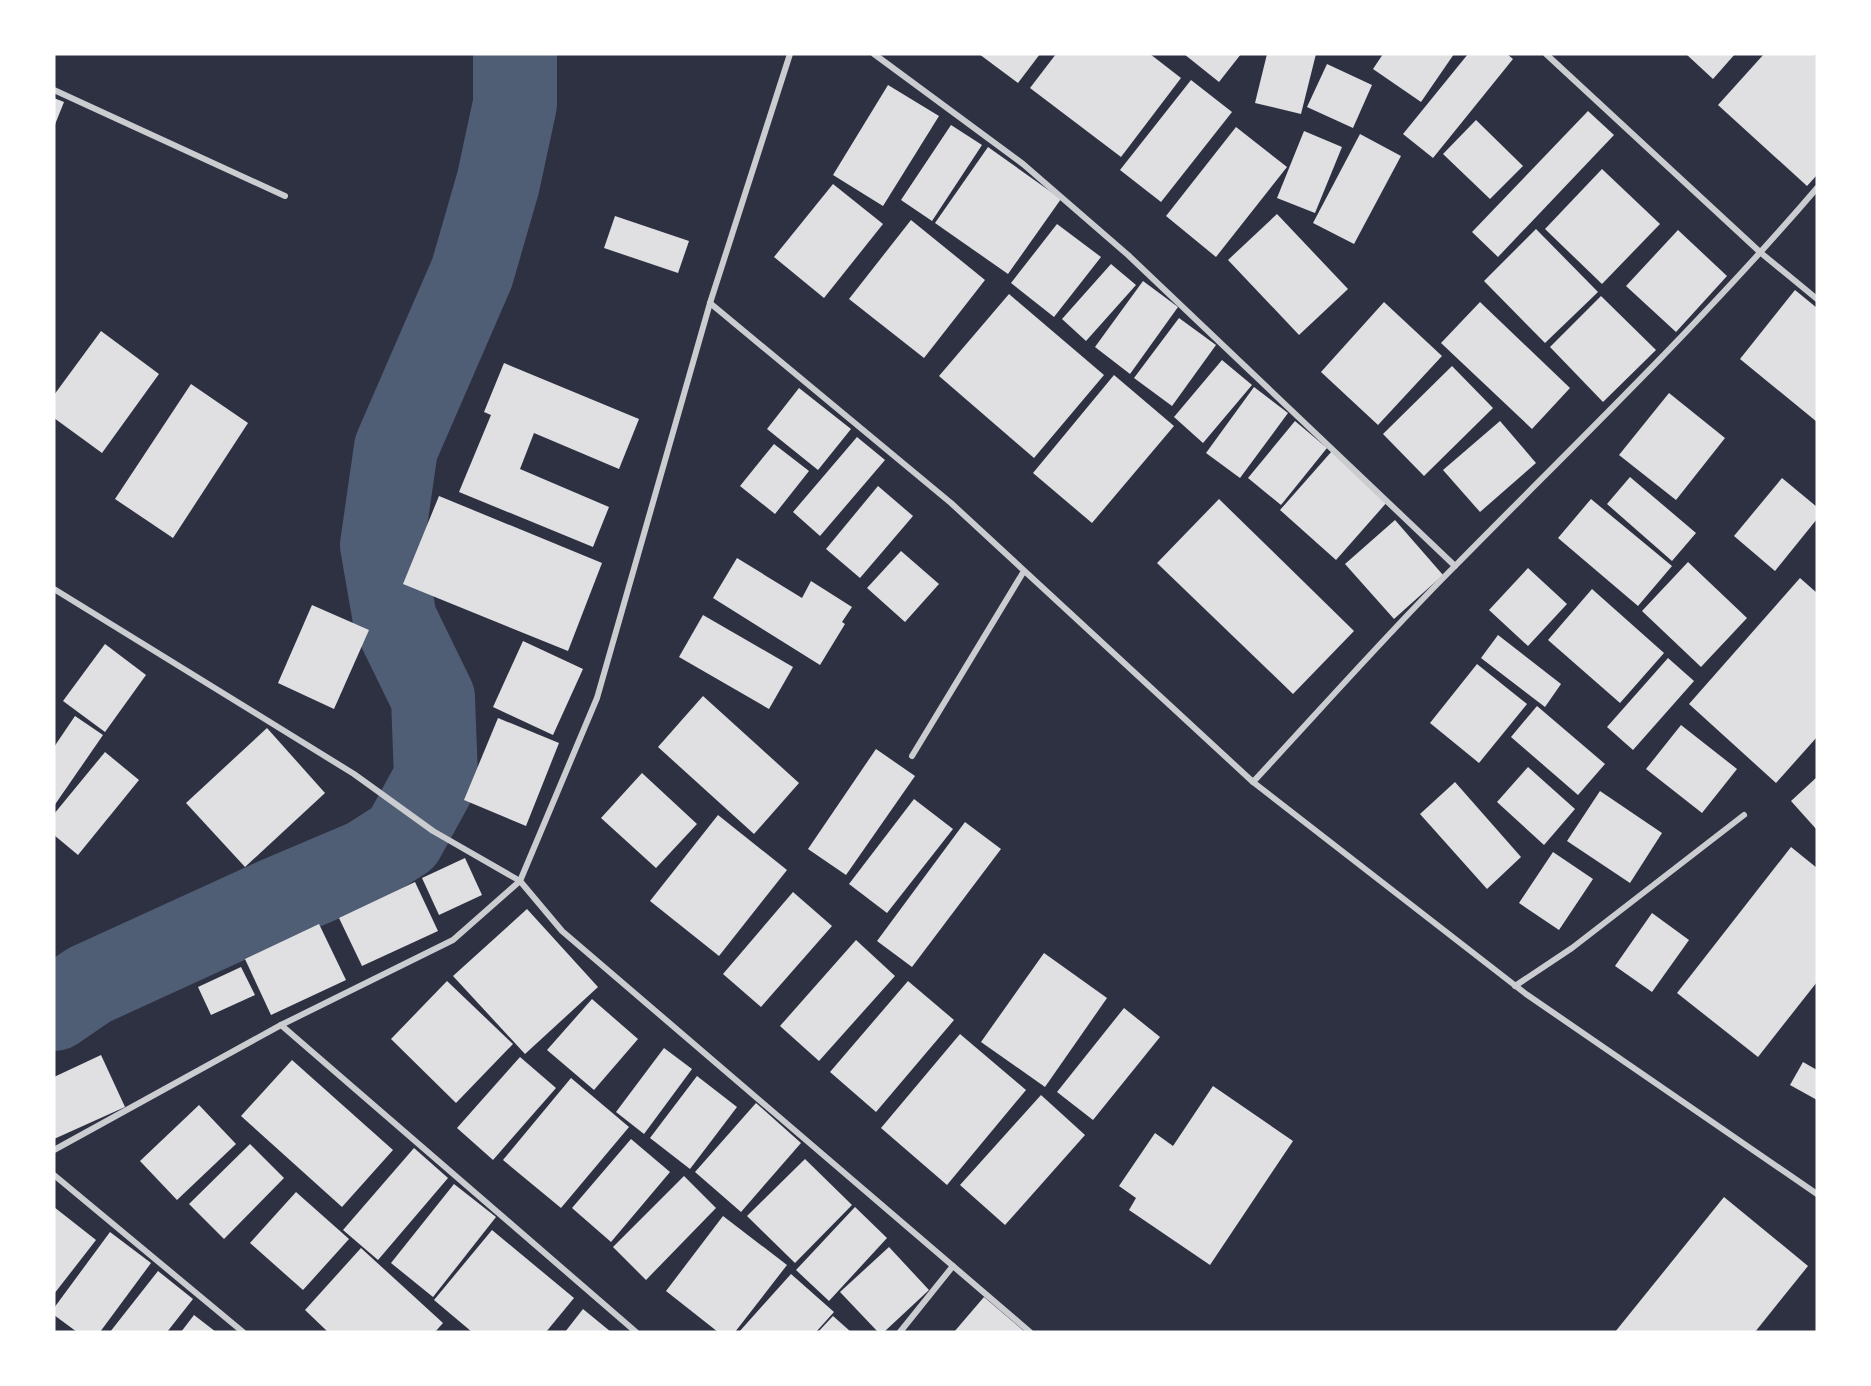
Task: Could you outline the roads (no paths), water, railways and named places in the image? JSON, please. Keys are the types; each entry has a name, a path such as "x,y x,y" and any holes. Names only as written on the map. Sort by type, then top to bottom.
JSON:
{"street":[{"path":"54,1150 281,1025 453,940 520,881 597,698 710,303 790,54"},
{"path":"874,54 1023,164 1128,255 1455,566"},
{"path":"1546,54 1761,253 1817,299"},
{"path":"54,90 285,196"},
{"path":"1253,782 1455,566 1636,385 1761,253 1817,188"},
{"path":"710,303 951,503 1253,782 1515,986 1817,1194"},
{"path":"912,756 1024,571"},
{"path":"54,589 354,774 433,831 520,881 562,931 1030,1332"},
{"path":"1515,986 1572,948 1744,816"},
{"path":"281,1025 636,1332"},
{"path":"54,1175 243,1332"},
{"path":"900,1332 953,1266"}],"waterway":[{"path":"54,1009 89,985 275,900 367,861 403,838 436,778 433,698 395,620 382,545 396,448 472,273 498,183 515,104 515,54"}]}
